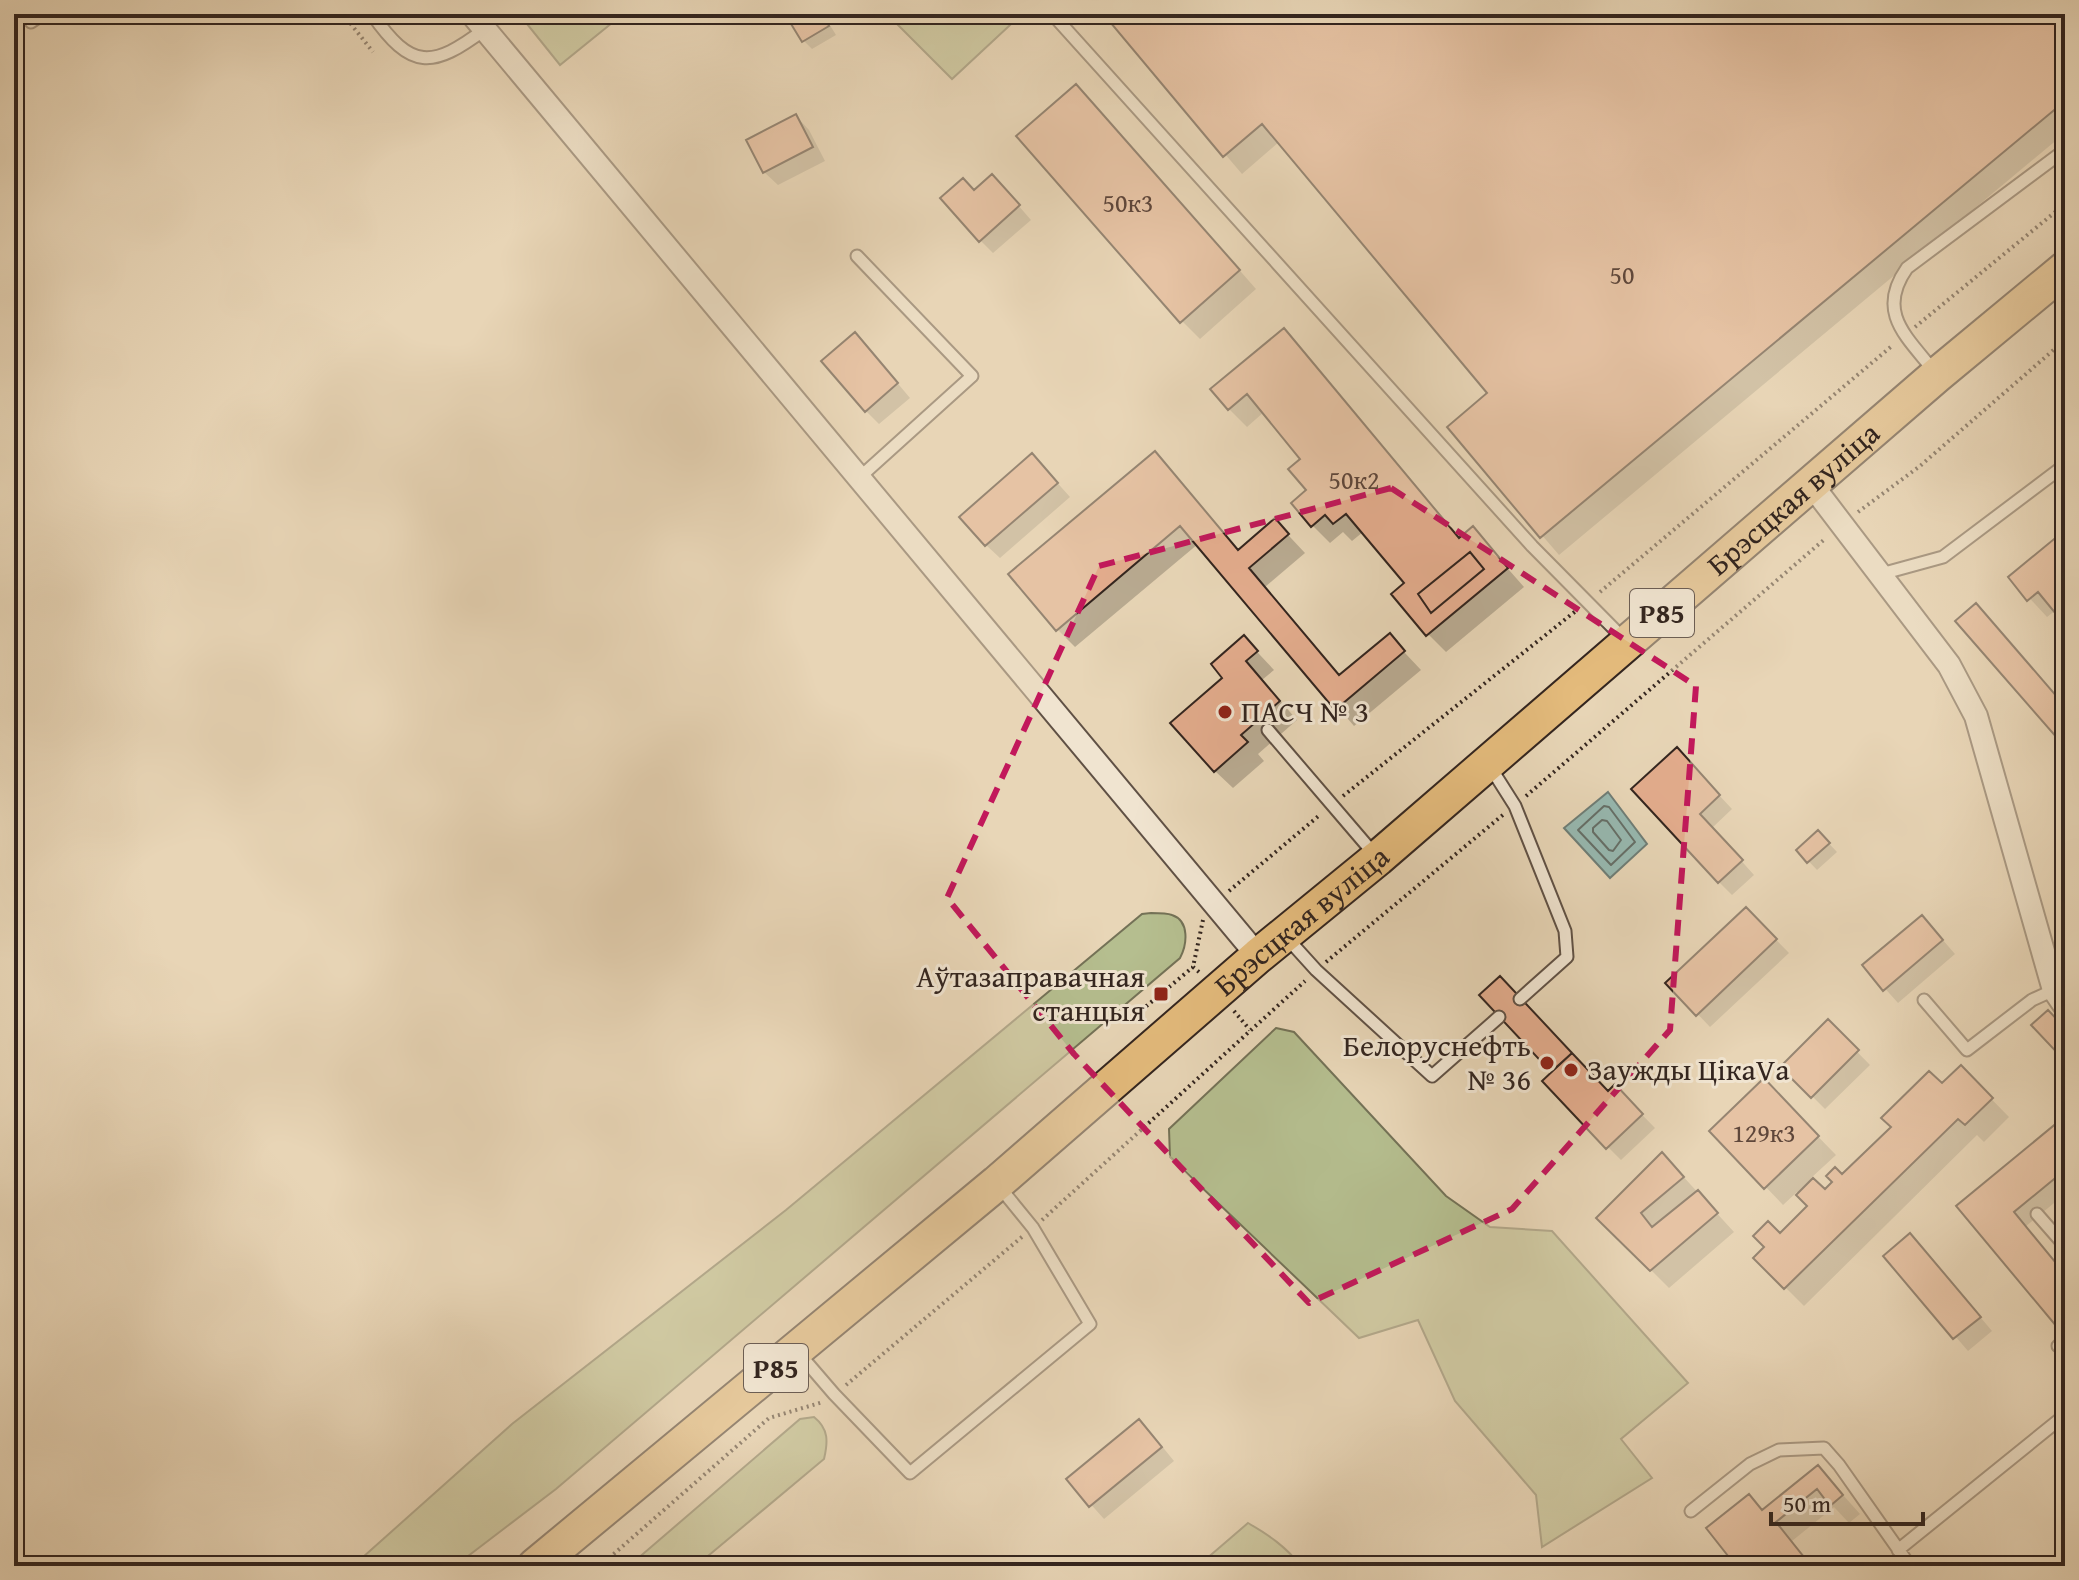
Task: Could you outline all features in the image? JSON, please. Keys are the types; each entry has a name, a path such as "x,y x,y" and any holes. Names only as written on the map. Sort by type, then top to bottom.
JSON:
{"main road":[{"name":"Брэсцкая вуліца","path":"550,1558 997,1183 1258,956 1378,858 1937,375 2065,269"}],"street":[{"path":"479,21 1258,956"},
{"path":"1811,484 1949,665 1976,716 2059,998"}],"lane":[{"path":"25,14 31,22 43,14"},
{"path":"372,14 385,33 409,55 425,59 449,54 479,21"},
{"path":"1059,14 1055,17 1532,546 1628,642"},
{"path":"1937,375 1905,335 1894,312 1894,286 1907,268 2065,150"},
{"path":"857,256 972,376 859,478"},
{"path":"1881,574 1943,557 2065,465"},
{"path":"1268,730 1378,858"},
{"path":"1488,763 1515,806 1565,931 1567,957 1520,999"},
{"path":"1284,935 1316,970 1432,1076 1499,1017"},
{"path":"1924,1000 1967,1050 2032,1000 2059,998"},
{"path":"797,1351 910,1473 1090,1324 1033,1228 997,1183"},
{"path":"2037,1214 2065,1246"},
{"path":"1898,1550 2065,1415"},
{"path":"1691,1511 1750,1464 1764,1457 1779,1450 1824,1448 1910,1566"}],"path":[{"path":"343,14 373,52"},
{"path":"600,1566 769,1418 821,1404 1033,1228 1316,970 1515,806 1842,524 1920,466 2065,340"},
{"path":"1137,1014 1193,967"}],"highlighted area":[{"path":"1391,488 1696,686 1670,1030 1512,1209 1309,1303 1074,1054 947,898 1099,566"}],"green space":[{"path":"519,14 623,14 560,65"},
{"path":"887,14 1022,14 952,79"},
{"path":"1142,914 1170,914 1182,922 1185,940 1180,958 556,1489 455,1566 353,1566 512,1424 786,1210"},
{"path":"1276,1028 1294,1032 1446,1196 1490,1227 1552,1231 1688,1383 1621,1439 1652,1478 1542,1547 1536,1495 1455,1401 1418,1320 1359,1338 1170,1157 1169,1129"},
{"path":"814,1417 826,1436 824,1459 696,1566 629,1566 800,1419"},
{"path":"1248,1523 1277,1542 1301,1566 1198,1566"}],"water":[{"path":"1608,792 1647,844 1610,878 1564,828"}],"building":[{"path":"785,14 822,14 829,26 802,42"},
{"path":"2065,14 2065,101 1540,538 1447,427 1487,393 1262,124 1223,157 1105,16"},
{"path":"1076,84 1240,270 1180,323 1016,136"},
{"path":"796,114 813,147 763,173 746,140"},
{"path":"992,174 1020,205 979,242 940,198 963,178 974,190"},
{"path":"1284,328 1459,538 1473,526 1508,568 1426,636 1391,594 1404,583 1346,514 1333,524 1325,515 1311,527 1291,503 1306,490 1288,469 1300,459 1247,394 1228,410 1210,389"},
{"path":"855,332 898,383 865,412 821,361"},
{"path":"1155,451 1238,550 1275,518 1289,534 1249,568 1339,675 1390,633 1405,651 1335,710 1180,526 1056,631 1008,574"},
{"path":"1032,453 1058,483 985,546 959,517"},
{"path":"2065,530 2065,625 2038,592 2027,601 2008,577"},
{"path":"1470,552 1484,569 1431,613 1418,594"},
{"path":"1976,603 2065,706 2065,747 1955,621"},
{"name":"ПАСЧ № 3","path":"1244,635 1258,651 1246,661 1280,701 1241,735 1248,742 1214,772 1170,723 1222,678 1211,664"},
{"path":"1677,747 1720,795 1700,814 1743,860 1718,883 1631,789"},
{"path":"1818,830 1830,843 1807,863 1796,850"},
{"path":"1746,907 1777,939 1696,1016 1665,983"},
{"path":"1922,915 1943,940 1883,991 1862,965"},
{"path":"1500,976 1572,1053 1551,1072 1479,995"},
{"path":"2048,1010 2065,1028 2063,1059 2031,1025"},
{"path":"1828,1019 1859,1050 1811,1098 1780,1067"},
{"path":"1572,1053 1608,1091 1615,1084 1643,1114 1606,1149 1542,1081"},
{"path":"1961,1065 1993,1098 1965,1125 1958,1119 1784,1289 1753,1258 1764,1247 1753,1236 1768,1221 1780,1233 1807,1206 1796,1195 1813,1178 1825,1189 1832,1182 1826,1176 1835,1167 1842,1174 1891,1127 1881,1118 1929,1071 1942,1083"},
{"path":"1764,1078 1819,1136 1764,1189 1709,1131"},
{"path":"2058,1122 2065,1130 2065,1170 2014,1212 2065,1274 2065,1320 2057,1327 1956,1206"},
{"path":"1662,1152 1684,1177 1641,1213 1652,1227 1698,1190 1718,1213 1650,1271 1596,1218"},
{"path":"1910,1233 1981,1317 1953,1339 1883,1256"},
{"path":"1139,1419 1162,1447 1089,1507 1066,1479"},
{"path":"1818,1465 1843,1495 1830,1506 1817,1489 1776,1522 1811,1566 1736,1566 1706,1528 1749,1494 1762,1510"}],"place":[{"name":"ПАСЧ № 3","path":"1225,712"},
{"name":"Аўтазаправачная станцыя","path":"1161,994"},
{"name":"Белоруснефть № 36","path":"1547,1063"},
{"name":"Заужды ЦікаVа","path":"1571,1070"}]}
